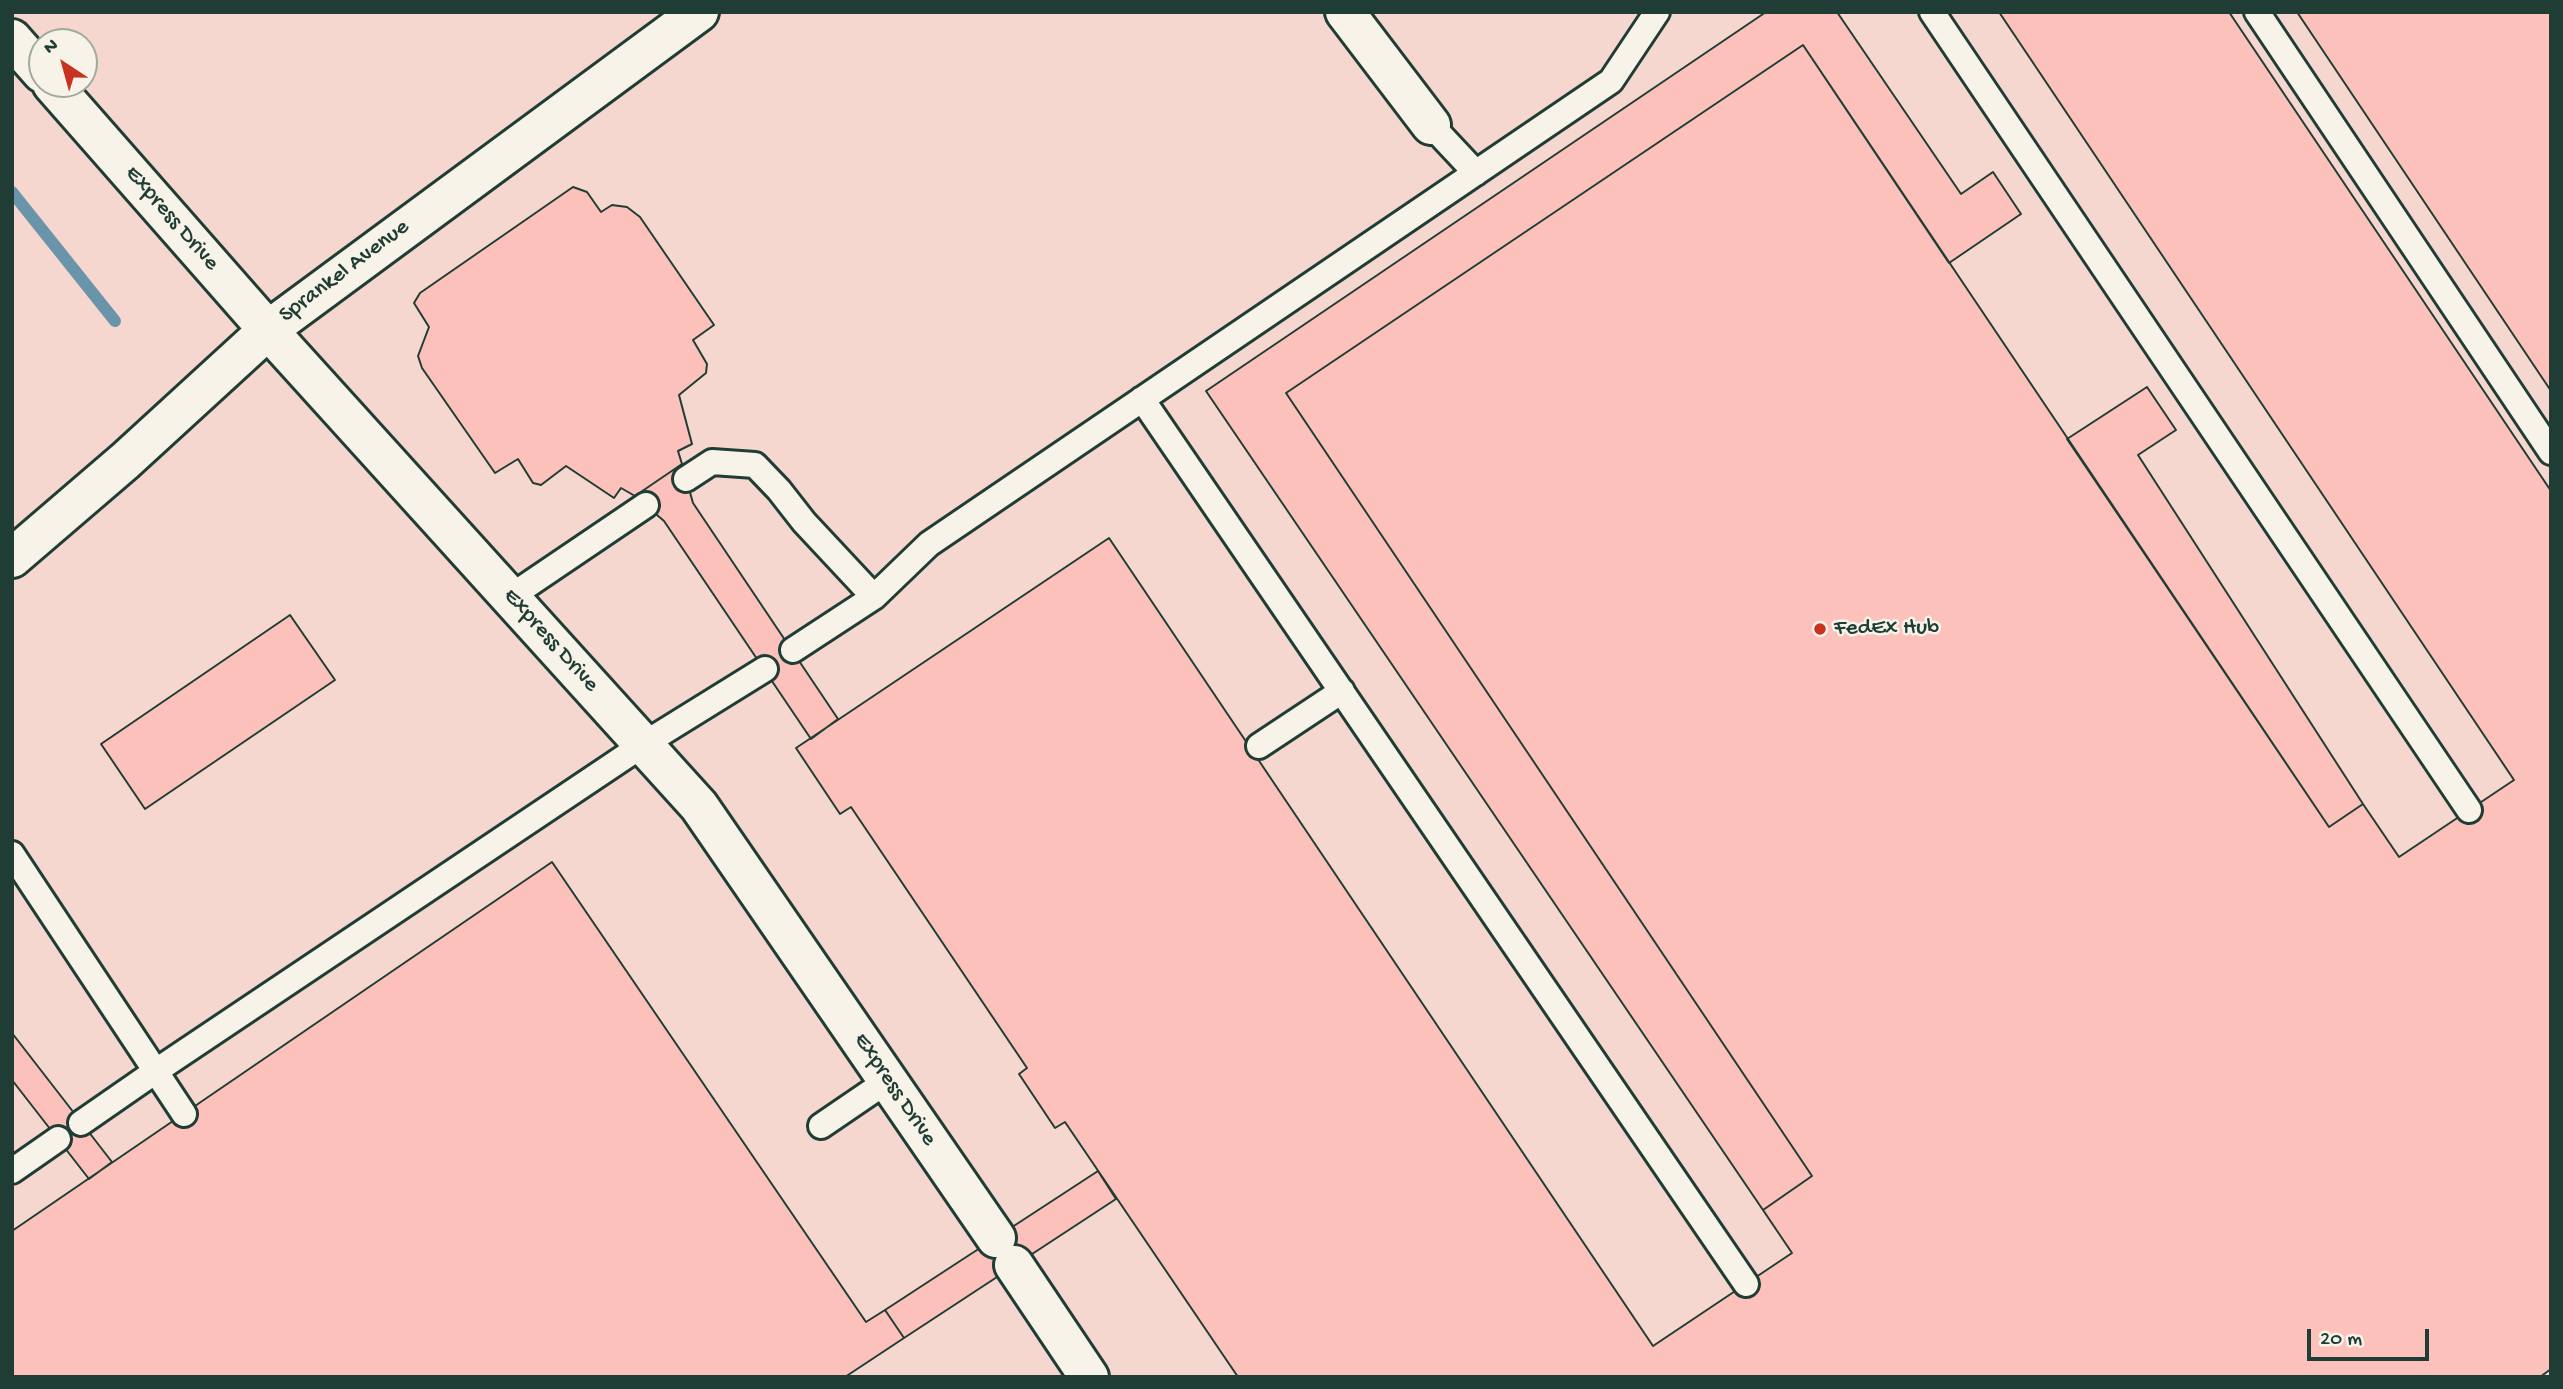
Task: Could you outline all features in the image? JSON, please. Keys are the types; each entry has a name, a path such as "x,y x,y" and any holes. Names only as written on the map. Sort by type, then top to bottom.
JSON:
{"street":[{"name":"Sprankel Avenue","path":"12,558 125,461 268,330 699,12"},
{"path":"1345,12 1431,125"},
{"path":"12,39 28,57"},
{"name":"Express Drive","path":"64,98 268,330 699,806 1090,1377"}],"lane":[{"path":"793,650 874,597 929,544 1611,81 1657,12"},
{"path":"1932,12 2469,810"},
{"path":"2257,12 2551,452"},
{"path":"1431,125 1476,173"},
{"path":"1142,399 1746,1284"},
{"path":"686,479 712,462 755,465 874,597"},
{"path":"510,597 646,506"},
{"path":"81,1123 644,744 765,669"},
{"path":"1259,746 1342,691"},
{"path":"12,854 184,1114"},
{"path":"821,1126 887,1081"},
{"path":"12,1171 58,1139"}],"shaded area":[{"path":"12,12 2551,12 2551,1377 12,1377"}],"building":[{"path":"1766,12 1837,12 1961,194 1993,172 2021,214 1949,263 1803,45 1286,393 1812,1176 1763,1210 1206,391"},
{"name":"FedEx Hub","path":"1999,12 2229,12 2551,491 2551,1369 2540,1377 1238,1377 1065,1122 1055,1128 1019,1074 1027,1068 851,807 840,814 796,748 1109,538 1653,1346 1792,1253 1763,1210 1812,1176 1286,393 1803,45 2329,827 2363,804 2399,857 2514,780"},
{"path":"2297,12 2551,12 2551,391"},
{"path":"573,187 587,192 601,212 612,205 627,207 640,217 714,325 693,340 707,364 706,373 679,395 692,444 678,451 682,464 635,496 621,488 614,498 566,466 541,485 533,483 518,459 495,473 422,368 418,356 429,327 414,303 420,293"},
{"path":"2147,387 2176,430 2138,455 2363,804 2329,827 2067,439"},
{"path":"682,464 693,503 838,719 811,739 664,521 635,496"},
{"path":"290,615 335,680 145,809 101,744"},
{"path":"552,862 866,1322 885,1310 904,1338 845,1377 12,1377 12,1231"},
{"path":"12,1033 112,1162 89,1179 12,1080"},
{"path":"1098,1171 1116,1199 904,1338 885,1310"}],"waterway":[{"path":"12,192 115,321"}],"place":[{"name":"FedEx Hub","path":"1820,629"}]}
